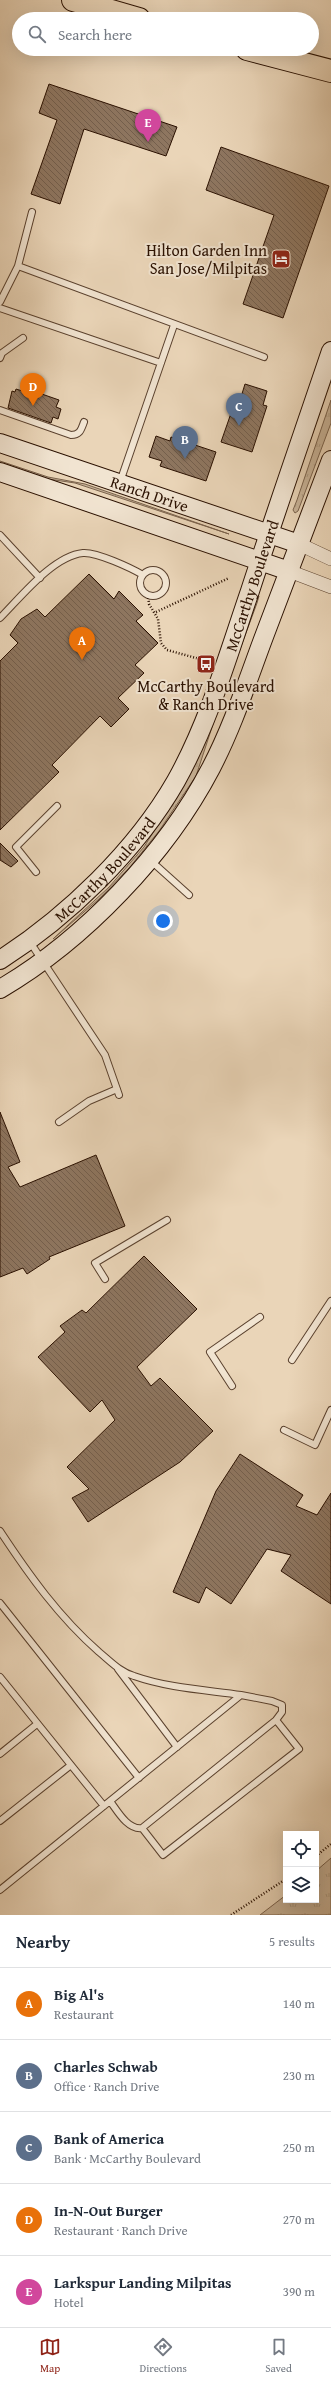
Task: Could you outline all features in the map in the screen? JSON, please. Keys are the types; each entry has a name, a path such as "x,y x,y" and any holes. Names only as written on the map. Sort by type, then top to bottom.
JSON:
{"highway":[{"path":"73,0 115,12"},
{"path":"274,56 331,71"}],"main road":[{"name":"McCarthy Boulevard","path":"0,960 30,941 90,888 141,831 175,782 192,750 214,694 331,351"},
{"name":"Ranch Drive","path":"0,443 299,544"},
{"name":"McCarthy Boulevard","path":"0,989 43,960 107,905 148,859 178,821 211,768 250,676 331,460"},
{"name":"Ranch Drive","path":"0,472 289,571"}],"street":[{"path":"299,544 331,559"},
{"path":"289,571 331,587"}],"lane":[{"path":"0,302 18,266 32,212"},
{"path":"18,266 174,325 264,357"},
{"path":"0,308 160,363"},
{"path":"119,483 174,325"},
{"path":"0,358 2,353 22,338"},
{"path":"0,410 71,435 80,432 84,422"},
{"path":"0,535 40,578"},
{"path":"0,618 40,578 62,559 84,553 122,564 143,575 156,570 160,572 166,584 161,593 148,595 141,588 143,575"},
{"path":"36,872 16,847 57,806"},
{"path":"148,859 189,895"},
{"path":"30,941 106,1055 118,1092 89,1101 59,1122"},
{"path":"105,1279 95,1263 167,1220"},
{"path":"292,1360 331,1301"},
{"path":"232,1386 210,1352 260,1316"},
{"path":"284,1430 315,1445 331,1410"},
{"path":"0,1531 28,1573 73,1629 117,1667 132,1676 152,1681 272,1701 282,1705 282,1712 276,1720 142,1828 136,1828 128,1824 110,1801"},
{"path":"0,1603 139,1778"},
{"path":"117,1667 177,1747"},
{"path":"0,1677 2,1685 37,1724 104,1806"},
{"path":"0,1890 241,1696"},
{"path":"142,1828 163,1855 299,1749 276,1720"},
{"path":"0,1754 37,1724"},
{"path":"0,1821 71,1765"}],"path":[{"path":"156,612 229,578"},
{"path":"148,595 149,604 156,612 160,626 161,643 167,650 207,660"},
{"path":"319,1854 331,1844"},
{"path":"231,1915 283,1880"}],"green space":[{"path":"331,400 331,423 298,511 295,513 293,510"},
{"path":"0,461 48,477 85,484 229,534 75,483 48,479 0,463"},
{"path":"257,595 259,596 257,603 218,709 196,776 159,831 130,867 99,899 53,939 109,887 144,847 154,831"},
{"path":"331,1858 331,1915 260,1915 283,1897 283,1903 319,1903 319,1868"}],"building":[{"path":"49,84 177,127 166,156 84,129 60,204 31,194 57,120 39,113"},
{"name":"Hilton Garden Inn San Jose/Milpitas","path":"221,147 329,186 283,318 243,304 274,215 206,190"},
{"path":"245,384 267,391 263,405 267,406 252,452 221,442 237,396 241,397"},
{"path":"16,389 35,395 36,392 59,400 56,407 61,409 58,419 53,417 51,423 8,408 12,391 15,392"},
{"path":"156,436 170,441 171,437 216,452 206,481 160,466 162,461 149,457"},
{"path":"89,574 114,599 119,591 143,615 136,621 158,643 135,665 144,673 118,698 129,709 111,727 100,716 52,765 59,772 0,830 0,661 18,643 10,635 21,619 37,609 45,617"},
{"path":"0,843 18,861 11,867 0,860"},
{"path":"0,1112 20,1162 8,1167 20,1187 96,1155 125,1226 49,1257 50,1259 27,1274 23,1268 0,1277"},
{"path":"144,1256 197,1309 137,1367 151,1386 160,1378 213,1431 180,1462 88,1522 72,1498 89,1489 67,1467 115,1420 102,1400 90,1412 38,1357 65,1332 60,1326 82,1310 86,1313"},
{"path":"240,1454 303,1495 296,1506 317,1515 331,1493 331,1604 281,1571 291,1555 267,1549 231,1604 206,1587 199,1603 173,1592 216,1491"}],"place":[{"name":"Larkspur Landing Milpitas","path":"148,142"},
{"name":"Hilton Garden Inn San Jose/Milpitas","path":"281,259"},
{"name":"In-N-Out Burger","path":"33,406"},
{"name":"Bank of America","path":"239,426"},
{"name":"Charles Schwab","path":"185,459"},
{"name":"Big Al's","path":"82,660"},
{"name":"McCarthy Boulevard & Ranch Drive","path":"206,664"}]}
